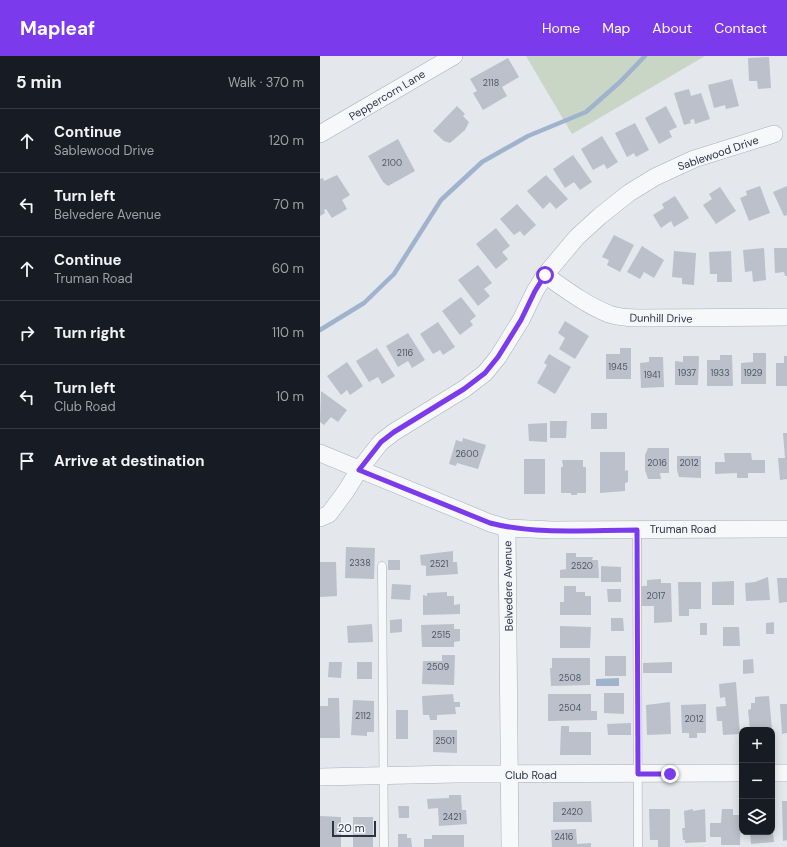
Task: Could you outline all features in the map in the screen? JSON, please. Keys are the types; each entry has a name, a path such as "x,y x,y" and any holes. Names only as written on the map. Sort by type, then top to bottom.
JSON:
{"street":[{"name":"Peppercorn Lane","path":"320,134 454,56"},
{"name":"Sablewood Drive","path":"359,470 381,442 394,432 464,389 485,373 498,357 521,320 535,291 545,275 577,237 600,216 640,185 694,159 774,134"},
{"name":"Dunhill Drive","path":"545,275 598,309 609,314 622,317 787,317"},
{"name":"Belvedere Avenue","path":"320,453 490,523 507,528 510,847"},
{"path":"320,518 329,514 359,470"},
{"name":"Truman Road","path":"507,528 550,530 787,529"},
{"path":"775,773 787,773"},
{"name":"Club Road","path":"320,777 739,774"}],"lane":[{"path":"637,530 638,847"},
{"path":"382,566 384,847"}],"green space":[{"path":"526,56 705,56 572,134"}],"water":[{"path":"619,678 619,686 596,686 596,679"}],"building":[{"path":"769,57 771,88 758,89 757,81 749,81 748,58"},
{"path":"508,58 519,77 502,87 507,96 483,110 473,93 477,91 470,79"},
{"path":"732,79 739,106 726,109 725,105 714,108 708,85"},
{"path":"689,89 691,96 701,93 710,119 695,124 694,119 690,120 691,123 684,125 674,93"},
{"path":"457,106 465,114 463,116 469,122 465,130 450,143 444,141 433,131"},
{"path":"666,106 677,127 669,131 672,137 659,144 645,118"},
{"path":"635,123 649,150 636,157 634,153 627,157 615,133"},
{"path":"602,136 618,162 607,169 604,164 593,170 581,149"},
{"path":"398,139 415,171 388,186 383,182 368,156"},
{"path":"573,155 592,182 580,190 574,182 565,188 553,169"},
{"path":"337,175 350,195 342,200 347,209 332,218 326,209 324,210 325,213 320,216 320,179 323,178 324,181"},
{"path":"546,175 568,199 556,209 550,202 543,209 527,191"},
{"path":"760,186 770,213 749,221 740,198 747,195 746,191"},
{"path":"787,186 787,215 784,216 773,192"},
{"path":"720,187 736,211 716,224 703,205 712,199 709,194"},
{"path":"675,196 689,218 674,227 671,221 661,228 653,215 664,208 662,204"},
{"path":"517,204 536,225 524,236 520,231 514,235 500,219"},
{"path":"496,228 510,246 502,252 508,259 496,269 476,244"},
{"path":"614,235 634,245 620,272 607,265 609,260 602,257"},
{"path":"642,246 664,260 654,278 644,272 640,279 627,272"},
{"path":"764,248 766,280 753,282 752,271 745,272 743,250"},
{"path":"774,248 787,248 787,276 785,276 784,272 775,273"},
{"path":"674,251 696,253 694,285 682,284 682,278 672,277"},
{"path":"731,251 732,282 717,282 717,274 710,274 709,252"},
{"path":"478,265 492,283 484,289 490,296 478,306 458,280"},
{"path":"461,297 476,316 470,321 473,325 460,335 442,311"},
{"path":"565,321 589,336 575,359 559,349 565,338 558,333"},
{"path":"438,322 455,347 443,355 440,350 433,354 420,334"},
{"path":"408,333 425,360 412,368 408,361 398,367 386,346"},
{"path":"377,348 395,376 382,384 378,377 369,382 356,361"},
{"path":"620,348 631,348 631,379 606,379 606,354 620,354"},
{"path":"753,353 766,353 766,384 741,384 741,363 753,362"},
{"path":"549,354 571,367 555,394 537,383 547,365 544,363"},
{"path":"720,355 732,355 733,386 707,386 707,360 720,360"},
{"path":"683,356 699,356 698,385 675,385 675,361 683,362"},
{"path":"784,356 787,356 787,386 776,386 776,363 784,363"},
{"path":"649,357 663,357 664,387 641,388 640,363 649,362"},
{"path":"347,362 363,386 350,395 347,390 341,395 327,376"},
{"path":"321,391 347,410 338,422 331,417 324,425 320,422"},
{"path":"591,413 607,413 607,429 591,429"},
{"path":"550,421 567,421 566,438 550,438"},
{"path":"547,423 547,442 529,441 528,424"},
{"path":"783,433 787,433 787,479 780,480 778,458 785,458"},
{"path":"463,438 486,445 478,469 457,463 456,466 449,464 456,440 462,442"},
{"path":"648,448 669,448 669,473 660,473 661,479 648,479 645,470 645,455"},
{"path":"600,452 625,452 625,471 628,470 628,482 625,483 625,491 600,493"},
{"path":"724,453 751,453 752,460 765,460 765,473 748,473 748,478 737,478 737,473 715,474 715,462 725,462"},
{"path":"677,456 701,456 701,478 679,477 677,470"},
{"path":"524,459 545,459 545,494 524,494"},
{"path":"562,460 583,460 583,467 586,467 586,493 571,495 571,493 561,493 561,467 563,467"},
{"path":"346,547 375,548 374,579 345,578"},
{"path":"453,551 453,562 457,562 458,574 426,576 426,566 421,565 420,555"},
{"path":"566,553 576,553 576,557 593,557 592,560 598,560 599,578 560,578 560,570 566,569"},
{"path":"388,560 400,560 400,570 388,570"},
{"path":"320,562 336,562 337,596 320,597"},
{"path":"601,566 621,567 621,582 601,582"},
{"path":"768,577 770,600 746,601 745,583 755,582"},
{"path":"777,578 787,578 787,602 779,603"},
{"path":"661,579 661,583 671,583 672,622 654,623 654,606 641,606 641,586 647,586 647,580"},
{"path":"734,581 734,605 712,605 712,582"},
{"path":"678,582 701,582 701,609 689,609 689,616 679,616"},
{"path":"392,584 411,585 410,600 391,599"},
{"path":"564,586 576,586 576,592 585,592 585,596 591,596 591,615 560,615 560,602 564,602"},
{"path":"607,589 621,589 621,602 608,602"},
{"path":"447,592 447,596 454,596 454,605 460,604 460,614 423,615 423,595 427,596 427,593"},
{"path":"611,618 623,618 624,631 611,631"},
{"path":"402,619 402,632 390,633 390,620"},
{"path":"774,622 774,634 766,634 766,623"},
{"path":"700,623 707,623 707,635 700,635"},
{"path":"372,624 373,642 348,643 347,626"},
{"path":"454,624 454,629 460,629 460,641 454,642 454,647 422,647 421,625"},
{"path":"560,626 591,627 590,648 560,648"},
{"path":"723,627 739,627 740,646 723,646"},
{"path":"442,655 455,655 454,685 422,684 423,661 442,661"},
{"path":"605,656 626,656 626,676 605,676"},
{"path":"552,658 590,658 590,685 551,686 550,668 552,668"},
{"path":"753,659 754,673 743,674 743,660"},
{"path":"329,662 342,662 341,678 328,677"},
{"path":"357,662 372,662 372,679 357,679"},
{"path":"672,662 672,673 643,673 643,663"},
{"path":"736,682 739,734 723,735 722,721 717,721 716,707 726,706 725,697 720,698 719,684"},
{"path":"604,693 624,693 624,714 604,713"},
{"path":"453,694 454,702 460,702 460,707 455,707 456,714 437,715 437,720 430,720 429,715 423,715 422,696"},
{"path":"548,694 591,694 591,711 597,711 597,720 548,721"},
{"path":"769,696 772,727 750,727 748,710 751,709 751,703 755,703 755,697"},
{"path":"328,698 339,698 340,738 320,738 320,706 328,706"},
{"path":"353,700 374,701 374,732 367,732 367,736 351,735"},
{"path":"670,702 671,734 647,735 646,705"},
{"path":"706,704 706,733 697,733 697,738 689,738 689,733 682,733 681,705"},
{"path":"780,704 787,704 787,733 782,734"},
{"path":"396,710 408,710 408,739 396,739"},
{"path":"631,723 631,735 608,735 607,724"},
{"path":"561,726 569,726 569,732 591,732 591,755 560,755"},
{"path":"433,730 457,730 457,753 433,752"},
{"path":"449,795 461,795 462,810 466,810 467,824 439,826 438,808 428,809 427,799 449,798"},
{"path":"591,801 592,822 553,822 553,802"},
{"path":"782,801 787,801 787,840 783,841"},
{"path":"398,806 409,806 409,818 399,818"},
{"path":"649,809 670,809 670,847 658,847 658,840 650,840"},
{"path":"693,809 693,811 705,809 706,842 685,843 685,840 683,840 682,828 685,828 684,811"},
{"path":"722,809 733,809 733,815 739,815 740,845 721,845 721,837 710,837 710,823 721,823"},
{"path":"320,816 341,817 341,847 320,847"},
{"path":"353,817 373,817 373,847 353,847"},
{"path":"576,829 577,844 591,843 591,847 552,847 551,830"},
{"path":"398,834 407,834 407,838 411,838 412,847 398,847"},
{"path":"432,835 464,835 464,847 424,847 424,839 432,839"},
{"path":"750,835 773,835 774,842 751,844"}],"waterway":[{"path":"320,330 364,303 394,274 441,200 482,162 528,136 586,112 620,82 645,56"}],"route":[{"path":"545,275 535,291 521,320 498,357 485,373 464,389 394,432 381,442 359,470 490,523 507,528 550,530 637,530 638,774 670,774"}]}
